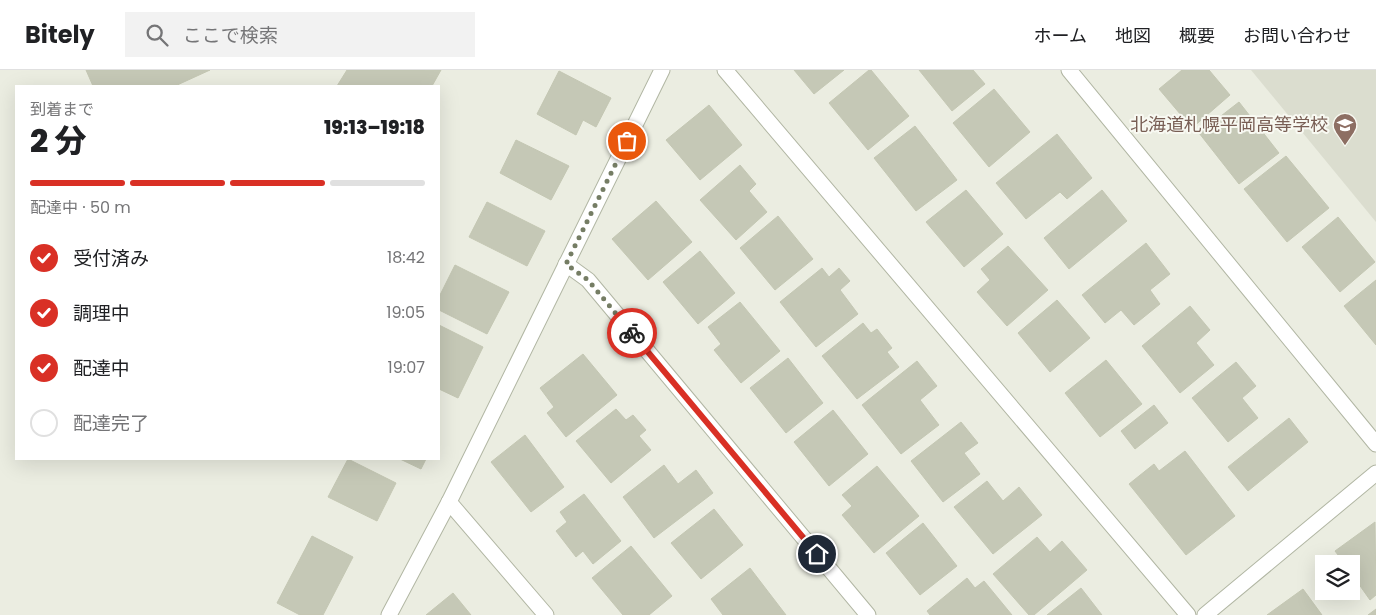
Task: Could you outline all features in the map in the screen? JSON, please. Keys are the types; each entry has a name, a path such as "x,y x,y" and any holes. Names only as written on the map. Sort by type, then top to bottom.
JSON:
{"street":[{"path":"389,615 449,502 662,70"},
{"path":"725,70 1188,615"},
{"path":"1069,70 1376,444"},
{"path":"566,264 588,280 868,615"},
{"path":"1205,615 1376,473"},
{"path":"449,502 546,615"}],"shaded area":[{"name":"北海道札幌平岡高等学校","path":"1251,70 1376,70 1376,222"}],"building":[{"path":"86,70 210,70 177,85 93,85"},
{"path":"347,70 441,70 433,85 338,85"},
{"path":"794,70 844,70 814,94"},
{"path":"871,70 909,116 868,150 829,103"},
{"path":"919,70 973,70 985,84 952,111"},
{"path":"1182,70 1209,70 1230,95 1192,128 1159,89"},
{"path":"559,71 611,98 596,127 583,120 576,135 537,114"},
{"path":"994,89 1030,132 989,167 953,123"},
{"path":"1239,102 1279,153 1239,184 1199,133"},
{"path":"709,105 742,145 700,180 666,140"},
{"path":"915,126 957,180 916,211 874,158"},
{"path":"1057,134 1092,178 1067,199 1060,192 1026,219 996,183"},
{"path":"516,140 569,166 551,200 500,173"},
{"path":"1286,156 1329,208 1287,242 1244,189"},
{"path":"740,165 756,184 749,191 767,212 736,240 700,200"},
{"path":"966,190 1003,234 964,267 926,222"},
{"path":"1102,190 1127,221 1069,269 1044,238"},
{"path":"656,201 692,242 648,280 612,239"},
{"path":"487,202 545,231 527,266 469,237"},
{"path":"778,216 813,259 775,290 740,248"},
{"path":"1338,217 1375,262 1340,292 1302,247"},
{"path":"1146,243 1170,274 1150,290 1160,304 1134,325 1121,310 1105,323 1082,295"},
{"path":"1008,246 1048,290 1007,326 977,292 990,280 981,269"},
{"path":"700,251 735,293 698,324 663,282"},
{"path":"455,265 509,292 487,334 440,310 440,295"},
{"path":"822,268 829,277 839,268 850,281 840,290 858,314 816,347 780,302"},
{"path":"1376,280 1376,345 1344,306"},
{"path":"1057,300 1090,338 1050,372 1018,333"},
{"path":"740,302 780,351 741,383 714,350 721,344 708,327"},
{"path":"1190,306 1210,330 1196,343 1214,365 1180,393 1142,346"},
{"path":"863,323 871,333 877,329 892,348 887,352 899,367 857,399 822,356"},
{"path":"440,326 483,347 458,398 440,389"},
{"path":"583,354 617,395 566,437 547,413 554,407 540,388"},
{"path":"788,358 823,403 786,433 750,388"},
{"path":"1106,360 1142,404 1100,437 1065,393"},
{"path":"917,361 937,386 920,400 939,425 901,454 862,405"},
{"path":"1236,362 1256,386 1242,398 1258,418 1228,442 1192,398"},
{"path":"1154,405 1168,423 1135,449 1121,431"},
{"path":"616,409 626,420 633,415 646,430 639,436 651,450 611,483 576,441"},
{"path":"833,410 868,454 829,486 794,442"},
{"path":"1289,418 1308,442 1248,491 1228,467"},
{"path":"961,422 978,443 964,453 980,474 943,502 911,461"},
{"path":"525,435 564,487 531,512 491,462"},
{"path":"1185,451 1235,516 1186,555 1129,484 1154,464 1159,471"},
{"path":"347,460 396,483 377,521 328,497"},
{"path":"402,460 426,460 421,469"},
{"path":"664,465 678,484 696,470 713,493 654,538 623,497"},
{"path":"877,466 919,516 874,553 842,515 852,506 842,495"},
{"path":"987,481 1003,501 1019,487 1042,515 993,554 954,507"},
{"path":"584,494 621,541 593,564 583,551 576,557 556,531 567,522 560,512"},
{"path":"714,509 743,545 701,579 671,543"},
{"path":"1375,522 1376,595 1370,600 1360,586 1360,555 1338,555 1335,551"},
{"path":"923,523 957,566 920,595 886,553"},
{"path":"312,536 353,557 323,615 300,615 277,603"},
{"path":"1037,537 1050,552 1062,541 1087,570 1034,615 1029,615 993,574"},
{"path":"631,546 672,596 649,615 623,615 592,578"},
{"path":"750,568 786,615 723,615 711,599"},
{"path":"967,578 975,588 984,581 1012,615 930,615 927,611"},
{"path":"1081,588 1102,615 1047,615"},
{"path":"1303,589 1322,615 1267,615"},
{"path":"453,593 471,615 426,615"},
{"path":"1376,609 1376,615 1368,615"}],"way so far":[{"path":"627,141 566,264 588,280 632,333"}],"place":[{"name":"北海道札幌平岡高等学校","path":"1345,146"}],"route":[{"path":"632,333 817,554"}]}
